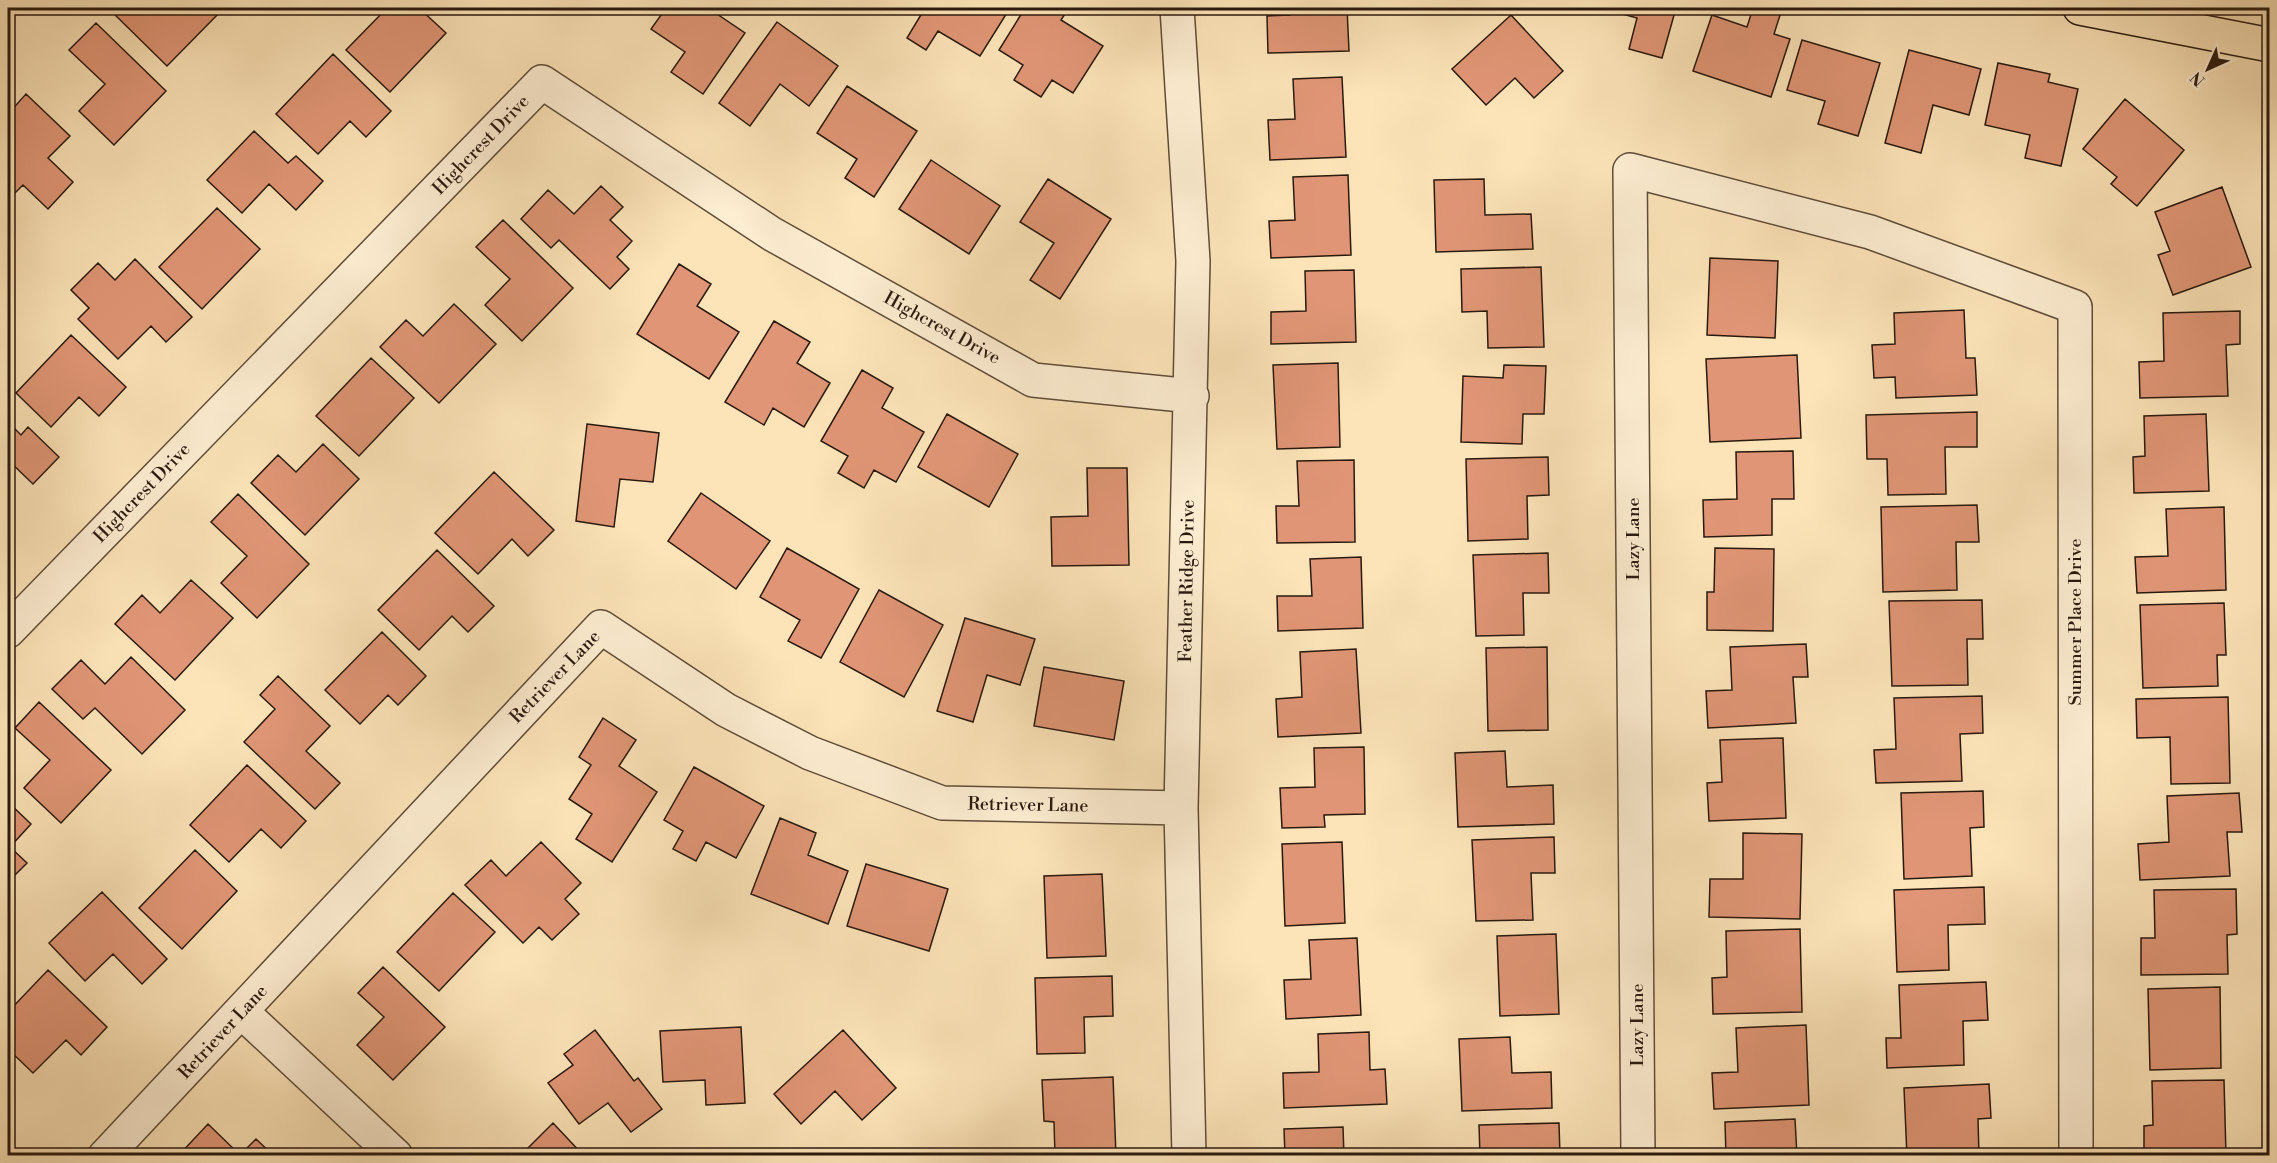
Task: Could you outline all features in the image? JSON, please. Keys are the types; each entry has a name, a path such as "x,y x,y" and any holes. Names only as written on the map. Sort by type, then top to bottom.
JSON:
{"main road":[{"path":"2080,8 2270,45"}],"street":[{"name":"Feather Ridge Drive","path":"1177,8 1193,261 1192,396 1181,808 1190,1155"},
{"name":"Highcrest Drive","path":"8,631 542,82 772,234 1033,380 1192,396"},
{"name":"Lazy Lane","path":"1638,1155 1630,170 1870,232"},
{"name":"Summer Place Drive","path":"1870,232 2075,307 2076,1155"},
{"name":"Retriever Lane","path":"105,1155 242,1012 601,627 726,710 810,753 942,803 1181,808"},
{"path":"242,1012 396,1155"}],"building":[{"path":"108,8 224,8 167,66"},
{"path":"387,8 419,8 446,33 390,92 346,50"},
{"path":"666,8 708,8 745,33 703,94 671,72 685,52 651,29"},
{"path":"925,8 1010,8 980,56 938,31 926,50 907,38"},
{"path":"1025,8 1069,8 1061,20 1103,46 1073,93 1052,80 1041,97 1014,80 1023,65 999,50"},
{"path":"1289,8 1347,8 1349,51 1268,53 1267,16 1290,15"},
{"path":"1601,8 1676,8 1662,58 1629,49 1637,18"},
{"path":"1753,8 1768,8 1781,12 1774,34 1790,39 1771,97 1693,71 1712,15 1747,27"},
{"path":"1511,15 1563,71 1534,98 1515,78 1486,105 1452,69"},
{"path":"777,22 838,66 809,106 780,84 750,126 719,103"},
{"path":"96,23 166,91 114,145 79,111 105,84 69,50"},
{"path":"1802,40 1880,63 1858,136 1818,124 1825,101 1787,90"},
{"path":"1909,50 1981,69 1969,115 1933,105 1921,153 1885,143"},
{"path":"333,54 391,111 366,137 350,121 318,154 276,114"},
{"path":"1998,63 2050,74 2048,82 2078,89 2061,166 2025,158 2030,135 1985,125"},
{"path":"1342,77 1346,157 1270,160 1268,120 1295,119 1293,79"},
{"path":"847,86 917,131 874,197 845,178 857,159 817,133"},
{"path":"26,94 70,136 48,158 73,182 48,209 23,185 12,196 8,191 8,114"},
{"path":"2125,99 2184,150 2137,206 2111,184 2117,177 2083,149"},
{"path":"254,131 288,163 296,156 323,181 296,210 269,184 242,213 207,180"},
{"path":"931,160 1000,206 969,254 899,209"},
{"path":"1348,175 1351,255 1271,258 1269,221 1295,220 1293,177"},
{"path":"1048,179 1111,219 1060,299 1030,280 1054,243 1020,222"},
{"path":"1484,179 1485,215 1531,214 1533,249 1436,252 1434,180"},
{"path":"601,186 623,207 610,220 632,241 617,257 629,269 610,289 559,240 551,248 521,219 548,190 574,214"},
{"path":"2222,187 2251,267 2173,295 2158,255 2170,251 2155,212"},
{"path":"217,208 260,249 202,309 159,267"},
{"path":"503,220 573,288 522,341 485,305 510,279 476,247"},
{"path":"1710,258 1778,261 1775,338 1707,335"},
{"path":"135,259 192,317 166,342 151,326 118,359 78,319 89,308 71,290 98,263 115,280"},
{"path":"679,264 711,284 697,306 739,332 709,379 637,334"},
{"path":"1541,267 1544,347 1488,348 1487,311 1462,312 1461,269"},
{"path":"1354,270 1356,342 1271,344 1271,312 1306,311 1305,271"},
{"path":"454,304 496,344 439,403 380,347 406,320 423,336"},
{"path":"1964,310 1966,358 1975,358 1977,395 1896,398 1895,377 1874,378 1872,345 1895,344 1894,313"},
{"path":"2240,311 2240,344 2226,345 2228,396 2140,398 2139,362 2164,361 2163,313"},
{"path":"774,321 810,342 797,363 830,383 804,427 773,408 764,425 725,402"},
{"path":"71,335 126,387 99,416 79,397 51,427 16,393"},
{"path":"1797,355 1801,438 1710,442 1706,359"},
{"path":"371,358 414,398 359,456 316,416"},
{"path":"1338,363 1340,447 1277,449 1273,365"},
{"path":"1504,365 1546,366 1544,414 1523,414 1522,444 1461,442 1463,376 1503,378"},
{"path":"862,370 893,388 882,408 924,432 896,482 874,470 864,488 838,473 848,456 821,441"},
{"path":"1977,412 1977,447 1945,447 1946,494 1888,495 1887,459 1867,459 1866,415"},
{"path":"947,414 1018,454 989,507 918,467"},
{"path":"2206,414 2209,491 2134,493 2133,457 2145,456 2144,416"},
{"path":"8,422 21,435 28,427 59,457 33,484 9,461 8,463"},
{"path":"587,424 659,433 653,482 620,479 614,527 576,521"},
{"path":"323,444 359,479 305,535 251,483 278,455 296,472"},
{"path":"1793,451 1794,499 1772,499 1772,535 1704,537 1703,500 1737,499 1736,452"},
{"path":"1548,457 1549,495 1527,496 1528,539 1468,541 1466,459"},
{"path":"1354,460 1355,542 1277,543 1276,506 1299,506 1297,461"},
{"path":"1087,468 1127,468 1129,565 1052,566 1051,517 1088,516"},
{"path":"494,472 554,530 528,556 512,539 478,574 435,533"},
{"path":"701,493 770,541 736,589 668,541"},
{"path":"238,494 309,564 257,618 221,583 247,556 211,522"},
{"path":"1977,505 1979,542 1956,542 1957,590 1883,592 1881,507"},
{"path":"2224,507 2226,590 2137,593 2135,557 2168,556 2166,509"},
{"path":"787,548 859,589 821,658 788,641 800,620 760,597"},
{"path":"1715,548 1774,549 1773,631 1707,630 1707,592 1714,592"},
{"path":"437,550 494,606 468,632 452,616 419,650 378,610"},
{"path":"1548,553 1549,593 1523,593 1524,635 1476,636 1473,555"},
{"path":"1361,557 1363,628 1278,631 1277,596 1312,596 1310,559"},
{"path":"191,580 233,618 175,680 115,624 142,595 160,613"},
{"path":"879,590 943,625 904,697 840,662"},
{"path":"1982,600 1983,639 1967,639 1968,685 1892,686 1889,601"},
{"path":"2224,603 2226,655 2217,655 2218,686 2143,688 2140,605"},
{"path":"965,618 1035,639 1020,685 987,675 973,722 937,711"},
{"path":"382,632 426,676 398,705 388,695 360,724 325,690"},
{"path":"1806,644 1808,677 1793,677 1796,723 1708,728 1706,691 1732,690 1730,647"},
{"path":"1547,647 1548,730 1488,731 1486,648"},
{"path":"1356,649 1361,733 1278,737 1276,699 1302,697 1300,652"},
{"path":"131,657 185,710 142,754 95,708 83,719 52,689 81,660 105,684"},
{"path":"1044,667 1124,681 1114,740 1034,726"},
{"path":"278,676 330,726 306,751 340,783 315,809 244,742 275,709 260,695"},
{"path":"1982,696 1983,733 1960,734 1962,781 1876,783 1874,750 1896,749 1894,698"},
{"path":"2228,697 2230,783 2171,784 2170,737 2137,738 2136,699"},
{"path":"39,702 111,770 61,823 24,788 50,760 15,728"},
{"path":"603,718 636,740 619,766 657,792 612,862 576,839 592,814 569,799 591,765 579,757"},
{"path":"1783,738 1786,818 1709,821 1707,783 1722,782 1720,740"},
{"path":"1364,747 1365,814 1324,815 1325,827 1282,828 1280,788 1315,787 1314,748"},
{"path":"1505,751 1507,787 1553,785 1554,824 1458,827 1455,753"},
{"path":"247,765 306,821 281,848 261,829 229,862 190,825"},
{"path":"694,767 764,806 736,858 706,842 696,861 673,849 683,831 664,820"},
{"path":"1983,791 1984,827 1970,828 1972,876 1904,879 1901,793"},
{"path":"2239,793 2242,832 2227,832 2230,876 2140,880 2138,844 2169,842 2167,796"},
{"path":"8,802 31,824 10,847 27,863 12,878 8,874"},
{"path":"780,818 816,833 808,855 848,871 828,924 751,894"},
{"path":"1743,833 1802,834 1800,919 1709,917 1710,879 1743,879"},
{"path":"1554,837 1555,873 1531,873 1533,920 1476,921 1472,840"},
{"path":"541,842 581,883 565,899 579,914 552,940 539,927 523,943 465,885 491,860 506,876"},
{"path":"1342,842 1345,923 1285,926 1282,844"},
{"path":"195,850 237,891 182,949 139,908"},
{"path":"866,864 948,889 929,951 847,926"},
{"path":"1102,874 1106,956 1047,958 1044,876"},
{"path":"1984,887 1985,924 1948,925 1949,970 1897,972 1894,890"},
{"path":"2236,889 2237,934 2227,935 2228,974 2141,975 2141,938 2155,938 2154,890"},
{"path":"102,892 167,959 142,984 113,954 85,981 49,943"},
{"path":"453,893 495,932 439,991 397,952"},
{"path":"1800,929 1802,1012 1713,1014 1712,978 1727,977 1726,931"},
{"path":"1556,934 1559,1014 1500,1016 1497,936"},
{"path":"1357,938 1361,1015 1286,1019 1284,980 1311,979 1309,940"},
{"path":"383,967 445,1027 393,1080 357,1045 384,1017 358,993"},
{"path":"48,970 107,1027 81,1055 66,1040 33,1073 8,1049 8,1012"},
{"path":"1112,976 1113,1016 1084,1017 1085,1053 1037,1054 1035,978"},
{"path":"1986,982 1988,1020 1963,1021 1964,1065 1887,1068 1886,1038 1901,1038 1899,985"},
{"path":"2220,987 2221,1068 2150,1070 2148,989"},
{"path":"1806,1025 1809,1105 1714,1109 1712,1073 1738,1072 1736,1028"},
{"path":"741,1027 745,1103 706,1105 705,1080 663,1082 660,1031"},
{"path":"595,1030 634,1081 638,1078 662,1109 631,1132 608,1103 579,1124 548,1083 573,1065 564,1054"},
{"path":"843,1030 896,1088 862,1120 835,1091 801,1124 774,1094"},
{"path":"1369,1032 1370,1070 1385,1069 1387,1104 1284,1108 1283,1073 1319,1072 1318,1034"},
{"path":"1510,1037 1512,1073 1551,1072 1552,1108 1462,1111 1459,1039"},
{"path":"1113,1077 1116,1156 1055,1156 1054,1122 1044,1121 1042,1080"},
{"path":"2224,1080 2226,1156 2144,1156 2144,1126 2153,1125 2152,1081"},
{"path":"1989,1084 1991,1118 1978,1119 1979,1156 1907,1156 1904,1088"},
{"path":"1795,1119 1797,1156 1726,1156 1725,1122"},
{"path":"553,1123 584,1156 520,1156"},
{"path":"1559,1123 1560,1156 1480,1156 1479,1125"},
{"path":"208,1124 240,1155 256,1139 274,1156 178,1156"},
{"path":"1343,1127 1344,1156 1285,1156 1284,1129"}]}
